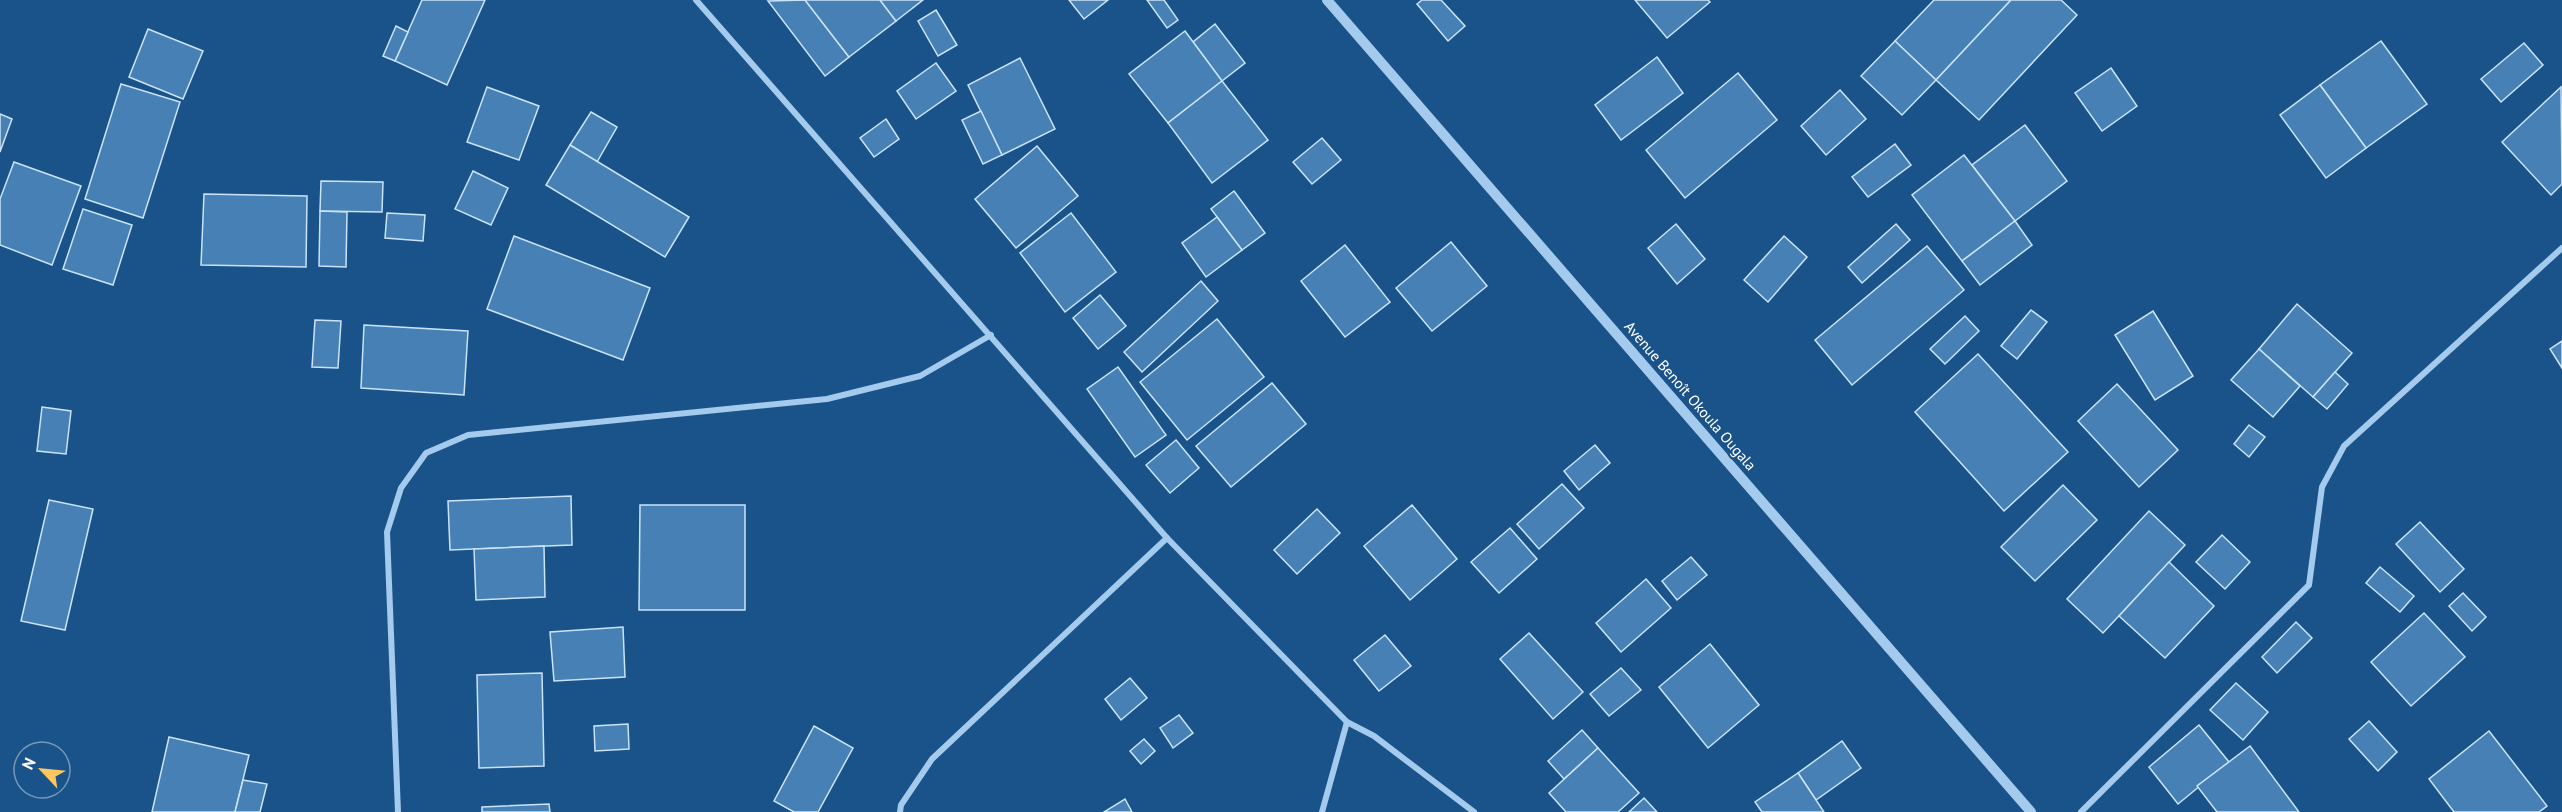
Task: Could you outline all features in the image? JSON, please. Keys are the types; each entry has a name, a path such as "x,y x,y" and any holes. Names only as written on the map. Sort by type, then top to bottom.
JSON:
{"street":[{"path":"696,0 1167,538 1347,722 1374,736 1474,812"},
{"name":"Avenue Benoît Okoula Ougala","path":"1327,0 2031,812"},
{"path":"2080,812 2309,585 2322,487 2344,446 2562,248"},
{"path":"398,812 387,532 401,489 426,453 468,435 828,399 920,376 991,335"},
{"path":"900,812 901,805 932,759 1167,538"},
{"path":"1322,812 1347,722"}],"building":[{"path":"422,0 485,0 447,85 395,61"},
{"path":"805,0 849,57 825,76 768,1"},
{"path":"805,0 880,0 896,21 849,57"},
{"path":"880,0 923,0 896,21"},
{"path":"1069,0 1108,0 1084,19"},
{"path":"1147,0 1164,0 1178,20 1167,28"},
{"path":"1422,0 1441,0 1465,26 1448,41 1417,4"},
{"path":"1635,0 1708,0 1710,2 1667,38"},
{"path":"1934,0 2011,0 1936,80 1895,41"},
{"path":"2011,0 2061,0 2077,15 1979,120 1936,80"},
{"path":"936,10 957,45 938,56 918,21"},
{"path":"1215,24 1245,63 1222,81 1193,42"},
{"path":"396,26 408,32 395,61 383,56"},
{"path":"148,29 203,51 183,99 129,77"},
{"path":"1185,31 1222,81 1168,123 1129,74"},
{"path":"1895,41 1936,80 1902,115 1861,76"},
{"path":"2381,41 2427,104 2366,148 2320,85"},
{"path":"2524,43 2543,65 2501,102 2481,79"},
{"path":"1657,57 1683,93 1621,140 1595,105"},
{"path":"1020,58 1055,129 1002,155 968,85"},
{"path":"936,63 956,91 916,119 897,91"},
{"path":"2111,68 2137,106 2102,131 2075,93"},
{"path":"1738,73 1777,120 1685,198 1646,150"},
{"path":"1222,81 1268,140 1212,183 1168,123"},
{"path":"121,84 180,102 143,218 85,199"},
{"path":"2320,85 2366,148 2326,178 2280,115"},
{"path":"487,87 539,106 519,160 467,142"},
{"path":"2561,87 2562,184 2551,195 2502,142"},
{"path":"1840,90 1866,119 1826,155 1801,126"},
{"path":"981,111 1002,155 983,164 962,120"},
{"path":"591,112 617,127 597,162 570,145"},
{"path":"0,114 12,119 0,152"},
{"path":"886,119 899,139 874,157 860,138"},
{"path":"2025,125 2067,181 2015,221 1972,165"},
{"path":"1322,138 1341,160 1312,184 1293,162"},
{"path":"1895,144 1911,165 1868,197 1852,177"},
{"path":"570,145 689,217 665,257 546,185"},
{"path":"1037,146 1078,196 1016,248 975,199"},
{"path":"1964,155 2015,221 1962,261 1912,195"},
{"path":"14,162 81,186 52,265 0,245 0,199"},
{"path":"473,171 508,188 491,225 455,209"},
{"path":"321,181 383,182 382,212 320,211"},
{"path":"1234,191 1265,233 1242,250 1211,209"},
{"path":"204,194 307,196 306,267 201,265"},
{"path":"83,209 132,225 113,285 63,269"},
{"path":"320,211 347,212 346,267 319,266"},
{"path":"387,213 425,215 423,241 385,238"},
{"path":"1071,213 1116,272 1065,312 1020,253"},
{"path":"1217,217 1242,250 1206,277 1182,243"},
{"path":"2015,221 2032,245 1980,285 1962,261"},
{"path":"1676,224 1705,259 1677,284 1648,248"},
{"path":"1896,224 1910,240 1862,283 1848,267"},
{"path":"514,236 650,288 623,360 487,309"},
{"path":"1784,236 1807,257 1768,302 1744,280"},
{"path":"1451,242 1487,286 1432,331 1396,288"},
{"path":"1345,245 1390,302 1345,337 1301,281"},
{"path":"1927,246 1964,290 1852,385 1815,340"},
{"path":"1201,281 1218,301 1142,372 1124,352"},
{"path":"1100,295 1126,326 1098,349 1073,318"},
{"path":"2297,304 2352,353 2313,397 2259,349"},
{"path":"2031,310 2047,322 2017,359 2001,346"},
{"path":"2153,311 2193,376 2155,400 2115,335"},
{"path":"1965,316 1979,331 1945,364 1930,349"},
{"path":"1217,319 1264,377 1187,440 1140,382"},
{"path":"315,320 341,321 338,368 312,367"},
{"path":"364,325 468,331 464,395 361,388"},
{"path":"2562,341 2562,368 2550,349"},
{"path":"2259,349 2300,386 2273,417 2231,380"},
{"path":"1978,354 2068,452 2004,511 1915,412"},
{"path":"1118,367 1166,435 1135,457 1087,389"},
{"path":"2335,372 2348,384 2327,409 2313,397"},
{"path":"1272,383 1306,424 1231,487 1196,446"},
{"path":"2117,384 2178,450 2139,487 2078,421"},
{"path":"42,407 71,411 66,454 37,451"},
{"path":"2249,425 2265,437 2249,457 2234,444"},
{"path":"1176,440 1199,468 1170,493 1146,465"},
{"path":"1595,445 1610,463 1579,490 1564,471"},
{"path":"1562,484 1584,508 1539,549 1517,524"},
{"path":"2063,485 2097,520 2035,581 2001,547"},
{"path":"571,496 572,545 450,550 448,501"},
{"path":"49,500 93,509 65,630 21,621"},
{"path":"640,505 745,505 745,610 639,610"},
{"path":"1412,505 1457,559 1410,600 1364,546"},
{"path":"1317,509 1340,533 1297,574 1274,550"},
{"path":"2149,511 2185,545 2103,633 2067,599"},
{"path":"2420,522 2464,569 2440,592 2396,544"},
{"path":"1510,528 1537,559 1499,593 1471,562"},
{"path":"2222,535 2250,562 2225,589 2196,562"},
{"path":"544,546 545,597 476,600 474,549"},
{"path":"1691,557 1707,575 1677,600 1662,581"},
{"path":"2169,562 2214,606 2165,658 2119,616"},
{"path":"2380,567 2414,596 2400,612 2366,583"},
{"path":"1646,579 1671,608 1621,652 1596,623"},
{"path":"2463,593 2486,617 2472,631 2449,606"},
{"path":"2424,613 2465,657 2411,706 2371,662"},
{"path":"2296,622 2312,638 2277,673 2262,657"},
{"path":"623,627 625,677 554,681 550,632"},
{"path":"1529,633 1583,692 1553,719 1500,659"},
{"path":"1385,635 1411,666 1379,691 1354,660"},
{"path":"1710,644 1759,705 1708,748 1659,687"},
{"path":"1621,668 1641,690 1609,716 1590,694"},
{"path":"542,673 544,766 479,768 477,675"},
{"path":"1130,678 1147,698 1121,720 1105,699"},
{"path":"2236,683 2268,712 2243,740 2210,710"},
{"path":"1179,715 1193,733 1173,748 1160,728"},
{"path":"2369,721 2397,752 2378,771 2349,739"},
{"path":"628,724 629,749 595,751 594,726"},
{"path":"2199,725 2229,762 2178,804 2149,767"},
{"path":"814,726 853,748 818,812 794,812 774,801"},
{"path":"1582,730 1598,748 1564,779 1548,761"},
{"path":"2489,731 2547,806 2539,812 2454,812 2429,779"},
{"path":"169,737 249,755 235,812 152,812"},
{"path":"1144,739 1155,751 1141,764 1130,751"},
{"path":"1842,741 1861,768 1816,800 1798,773"},
{"path":"2250,746 2299,812 2217,812 2197,786"},
{"path":"1598,748 1639,793 1618,812 1566,812 1549,793"},
{"path":"1798,773 1824,812 1762,812 1755,802"},
{"path":"243,780 267,784 260,812 235,812"},
{"path":"1644,798 1657,812 1629,812"},
{"path":"1125,799 1132,812 1104,812"},
{"path":"549,804 550,812 482,812 482,807"}]}
